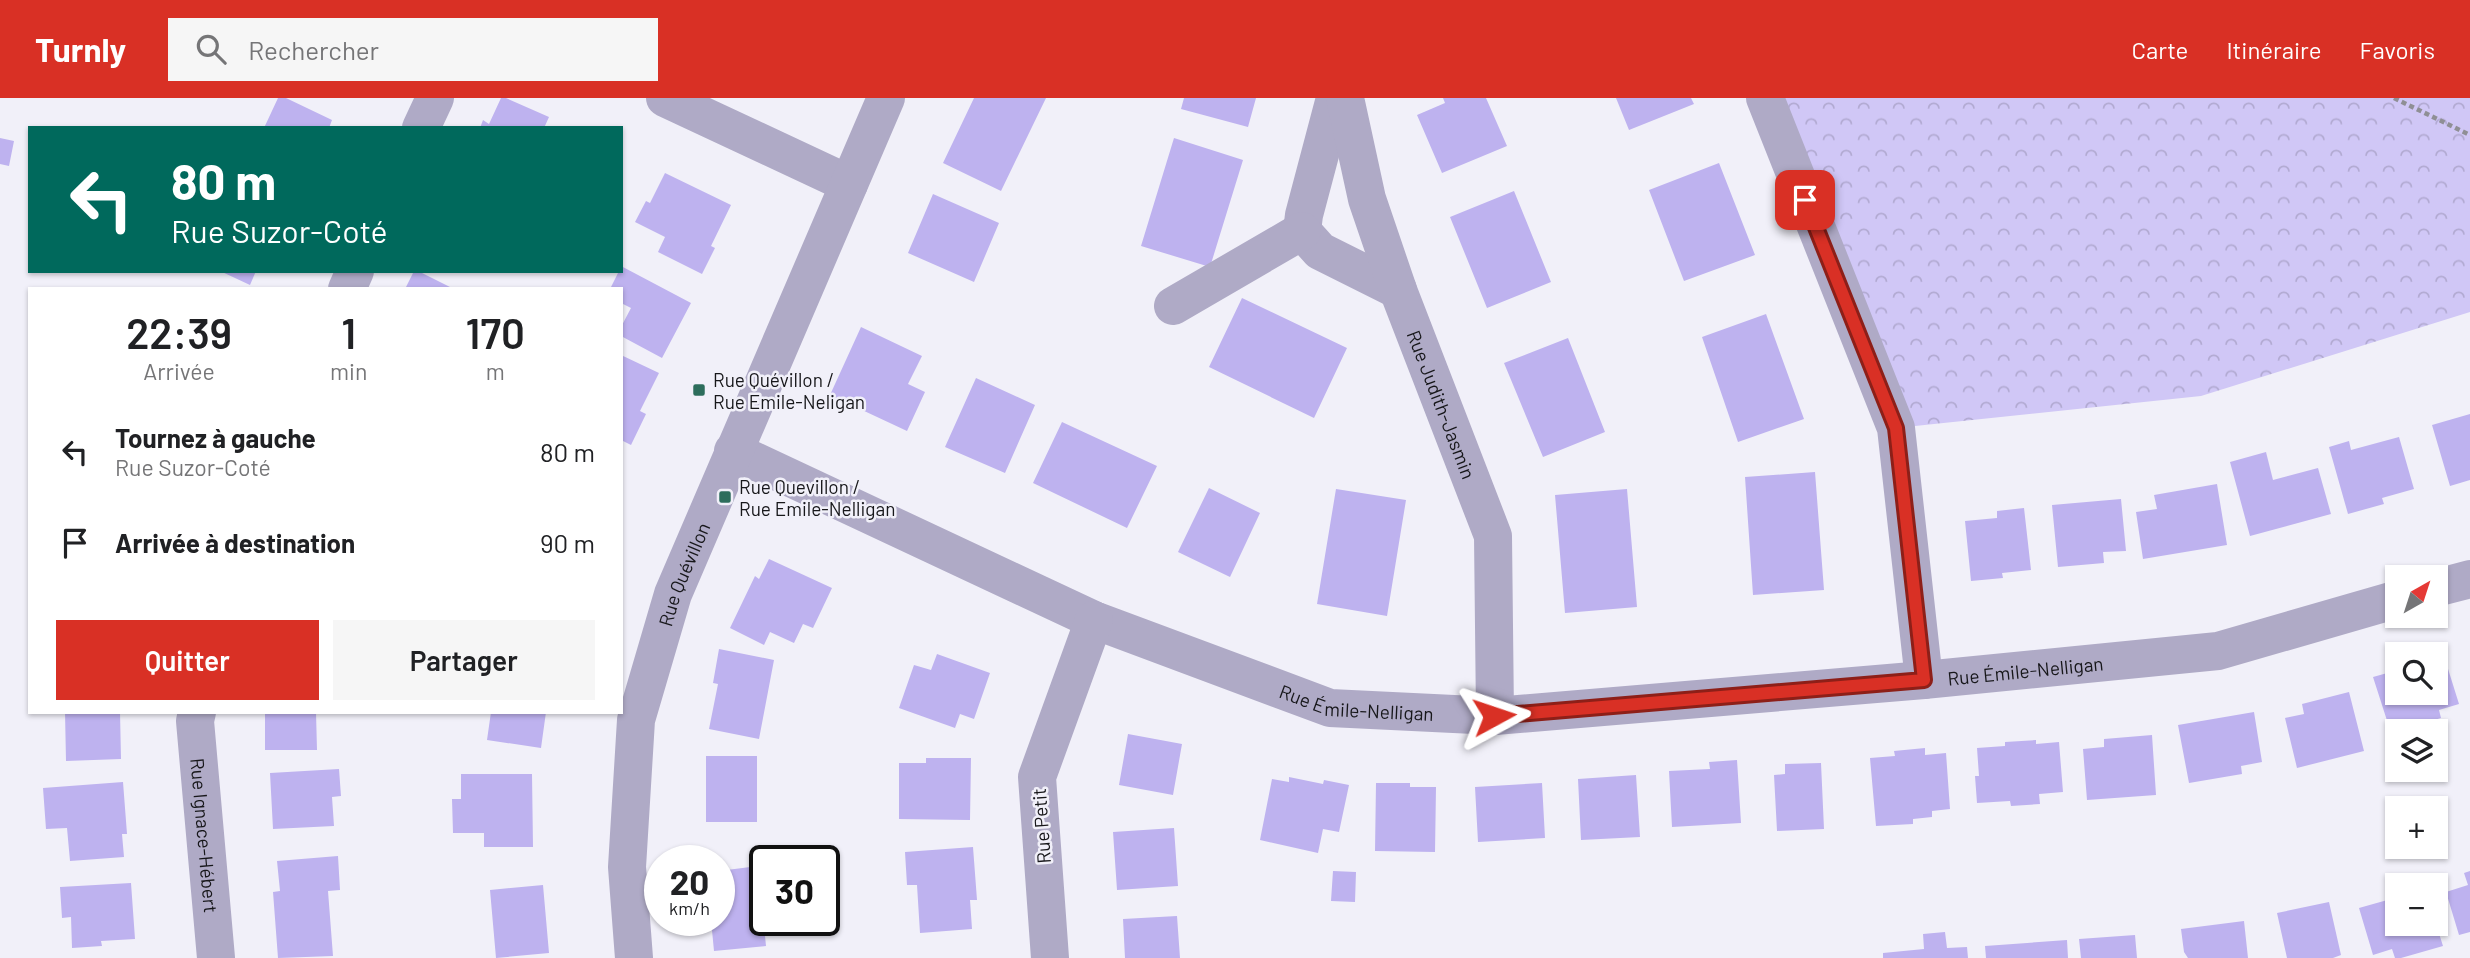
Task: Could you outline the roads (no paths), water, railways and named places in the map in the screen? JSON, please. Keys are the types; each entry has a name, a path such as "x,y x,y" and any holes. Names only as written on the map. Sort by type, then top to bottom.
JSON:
{"street":[{"path":"422,126 435,98"},
{"path":"665,98 849,184"},
{"name":"Rue Quévillon","path":"634,958 626,867 636,720 673,594 886,98"},
{"path":"1335,98 1302,231 1320,251 1398,290"},
{"name":"Rue Judith-Jasmin","path":"1345,98 1367,199 1398,290 1493,536 1494,716"},
{"path":"1765,98 1896,428 1924,680"},
{"path":"1173,306 1302,231"},
{"name":"Rue Émile-Nelligan","path":"733,451 1094,620 1330,708 1494,716 1924,680 2218,651 2385,603"},
{"path":"2448,585 2470,579"},
{"name":"Rue Petit","path":"1050,958 1037,777 1094,620"},
{"name":"Rue Ignace-Hébert","path":"197,714 195,721 216,958"}],"place":[{"name":"Rue Quévillon / Rue Emile-Neligan","path":"699,390"},
{"name":"Rue Quevillon / Rue Emile-Nelligan","path":"725,497"}]}
